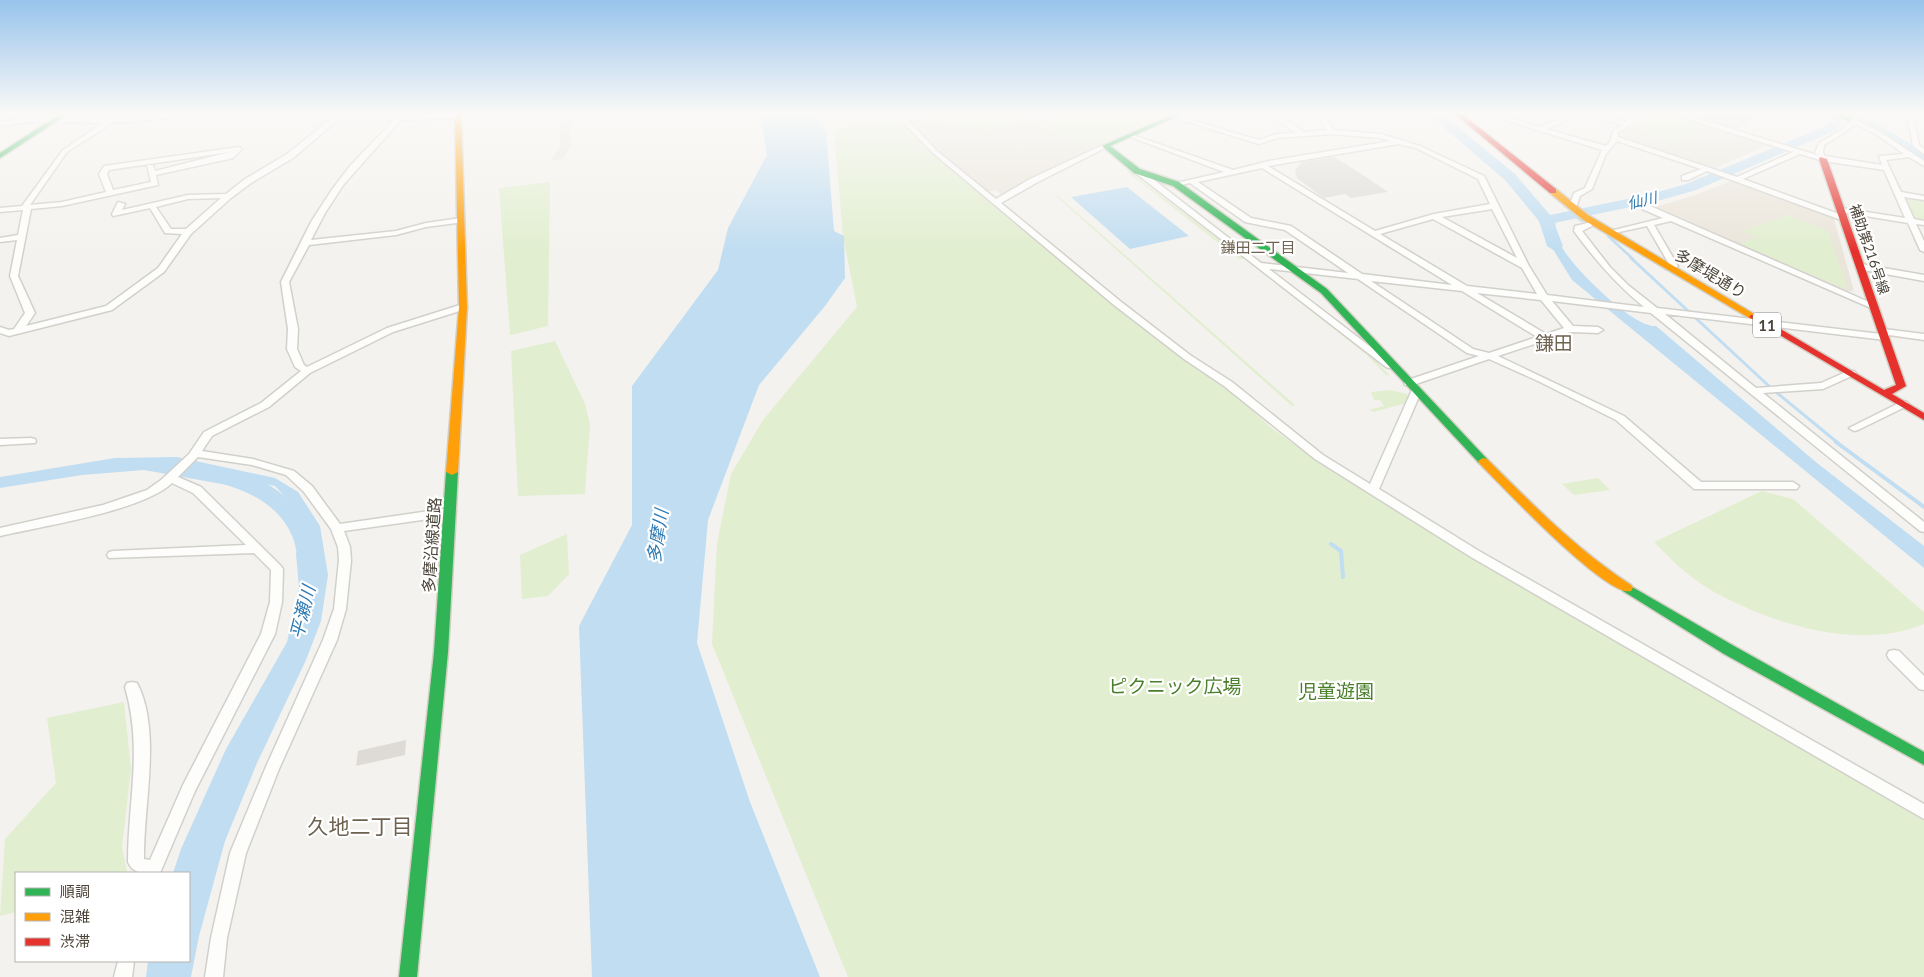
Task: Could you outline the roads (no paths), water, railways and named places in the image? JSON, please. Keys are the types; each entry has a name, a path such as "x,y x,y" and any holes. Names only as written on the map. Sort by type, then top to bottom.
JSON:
{"main road":[{"name":"多摩沿線道路","path":"408,977 441,652 463,307 459,160"},
{"path":"1123,160 1138,171 1176,184 1324,291 1413,388 1538,516 1601,572 1729,650 1924,759"},
{"name":"多摩堤通り","path":"1514,160 1529,172 1538,192 1610,232 1924,417"},
{"name":"補助第216号線","path":"1823,160 1862,267 1901,386 1885,393"}],"street":[{"path":"19,329 30,312 14,276 25,208 59,160"},
{"path":"110,193 103,174 104,169 165,160"},
{"path":"153,174 215,160"},
{"path":"0,330 9,332 109,308 161,270 188,232 228,196 248,181 285,160"},
{"path":"307,371 300,367 292,349 293,329 285,286 298,263 304,243 315,221 344,179 361,160"},
{"path":"944,160 1187,357 1228,384 1319,457 1474,554 1924,812"},
{"path":"996,203 1034,180 1077,160"},
{"path":"1197,160 1232,172"},
{"path":"1176,184 1263,166 1269,162 1284,160"},
{"path":"1446,160 1481,178 1525,266 1544,298 1570,329"},
{"path":"1567,207 1574,203 1577,195 1588,189 1602,160"},
{"path":"1678,160 1842,215 1924,223"},
{"path":"1733,179 1777,160"},
{"path":"1827,160 1886,168"},
{"path":"1883,160 1924,250"},
{"path":"0,210 62,204 155,183 148,162"},
{"path":"1263,166 1544,337"},
{"path":"1684,178 1709,170"},
{"path":"1138,171 1397,369"},
{"path":"1192,181 1248,220 1288,228 1470,351 1489,356 1620,418 1698,486 1793,486"},
{"path":"1899,194 1924,198"},
{"path":"121,204 116,214 188,197 228,196"},
{"path":"152,206 168,231 188,232"},
{"path":"1375,233 1434,216 1495,206"},
{"path":"1645,207 1874,306"},
{"path":"1434,216 1525,266"},
{"path":"1610,232 1650,225 1669,219"},
{"path":"304,243 396,233 426,225 461,220"},
{"path":"1587,220 1577,229 1586,243 1625,287 1922,524"},
{"path":"1650,225 1674,266 1669,267"},
{"path":"0,240 21,237"},
{"path":"1259,265 1699,316 1884,335 1924,337"},
{"path":"1862,267 1924,278"},
{"path":"0,532 105,508 151,493 171,477 194,454 208,434 265,405 307,371 390,330 463,307"},
{"path":"1373,491 1413,388 1489,356 1544,337 1570,329 1598,330"},
{"path":"1753,391 1823,386 1851,373"},
{"path":"1854,428 1903,404"},
{"path":"0,442 32,441"},
{"path":"194,454 253,462 290,473 308,489 337,528 344,547 345,560 340,609 330,640 272,768 238,853 219,938 214,977"},
{"path":"132,687 138,704 142,735 143,770 135,846 136,862 153,870 188,790 268,634 276,602 277,569 258,549 229,524 197,490 171,477"},
{"path":"337,528 450,512"},
{"path":"113,555 258,549"},
{"path":"1894,655 1924,685"},
{"path":"123,977 126,962"}],"water":[{"name":"多摩川","path":"765,160 828,160 834,231 844,236 845,278 825,306 759,385 708,520 697,643 750,802 820,977 592,977 579,626 632,525 632,386 718,270 728,228"},
{"path":"1127,187 1189,236 1130,249 1071,197"},
{"path":"1537,217 1555,220 1561,246 1579,270 1605,296 1633,318 1656,326 1817,463 1924,546 1924,568 1572,280 1551,246"},
{"path":"177,457 275,478 298,492 320,526 328,575 321,621 306,660 257,763 225,841 199,936 191,977 146,977 148,962 190,962 190,872 173,872 181,849 226,749 287,642 299,587 296,554 305,529 289,501 275,486 260,483 233,486 144,470 82,475 0,488 0,477 115,458"}],"waterway":[{"path":"1489,160 1510,177 1546,220"},
{"name":"仙川","path":"1546,220 1654,198 1691,187 1756,160"},
{"name":"仙川","path":"1571,214 1582,221"},
{"path":"1546,220 1555,246"},
{"path":"1608,236 1633,259"},
{"path":"1631,258 1770,387 1838,443"},
{"path":"1836,442 1924,507"},
{"name":"平瀬川","path":"220,476 254,486 265,492 284,508 299,527 308,550 310,562"},
{"path":"1331,544 1341,551 1343,577"}],"district":[{"name":"鎌田二丁目","path":"1258,247"},
{"name":"鎌田","path":"1554,342"},
{"name":"久地二丁目","path":"360,825"}],"park label":[{"name":"ピクニック広場","path":"1175,685"},
{"name":"児童遊園","path":"1336,690"}]}
